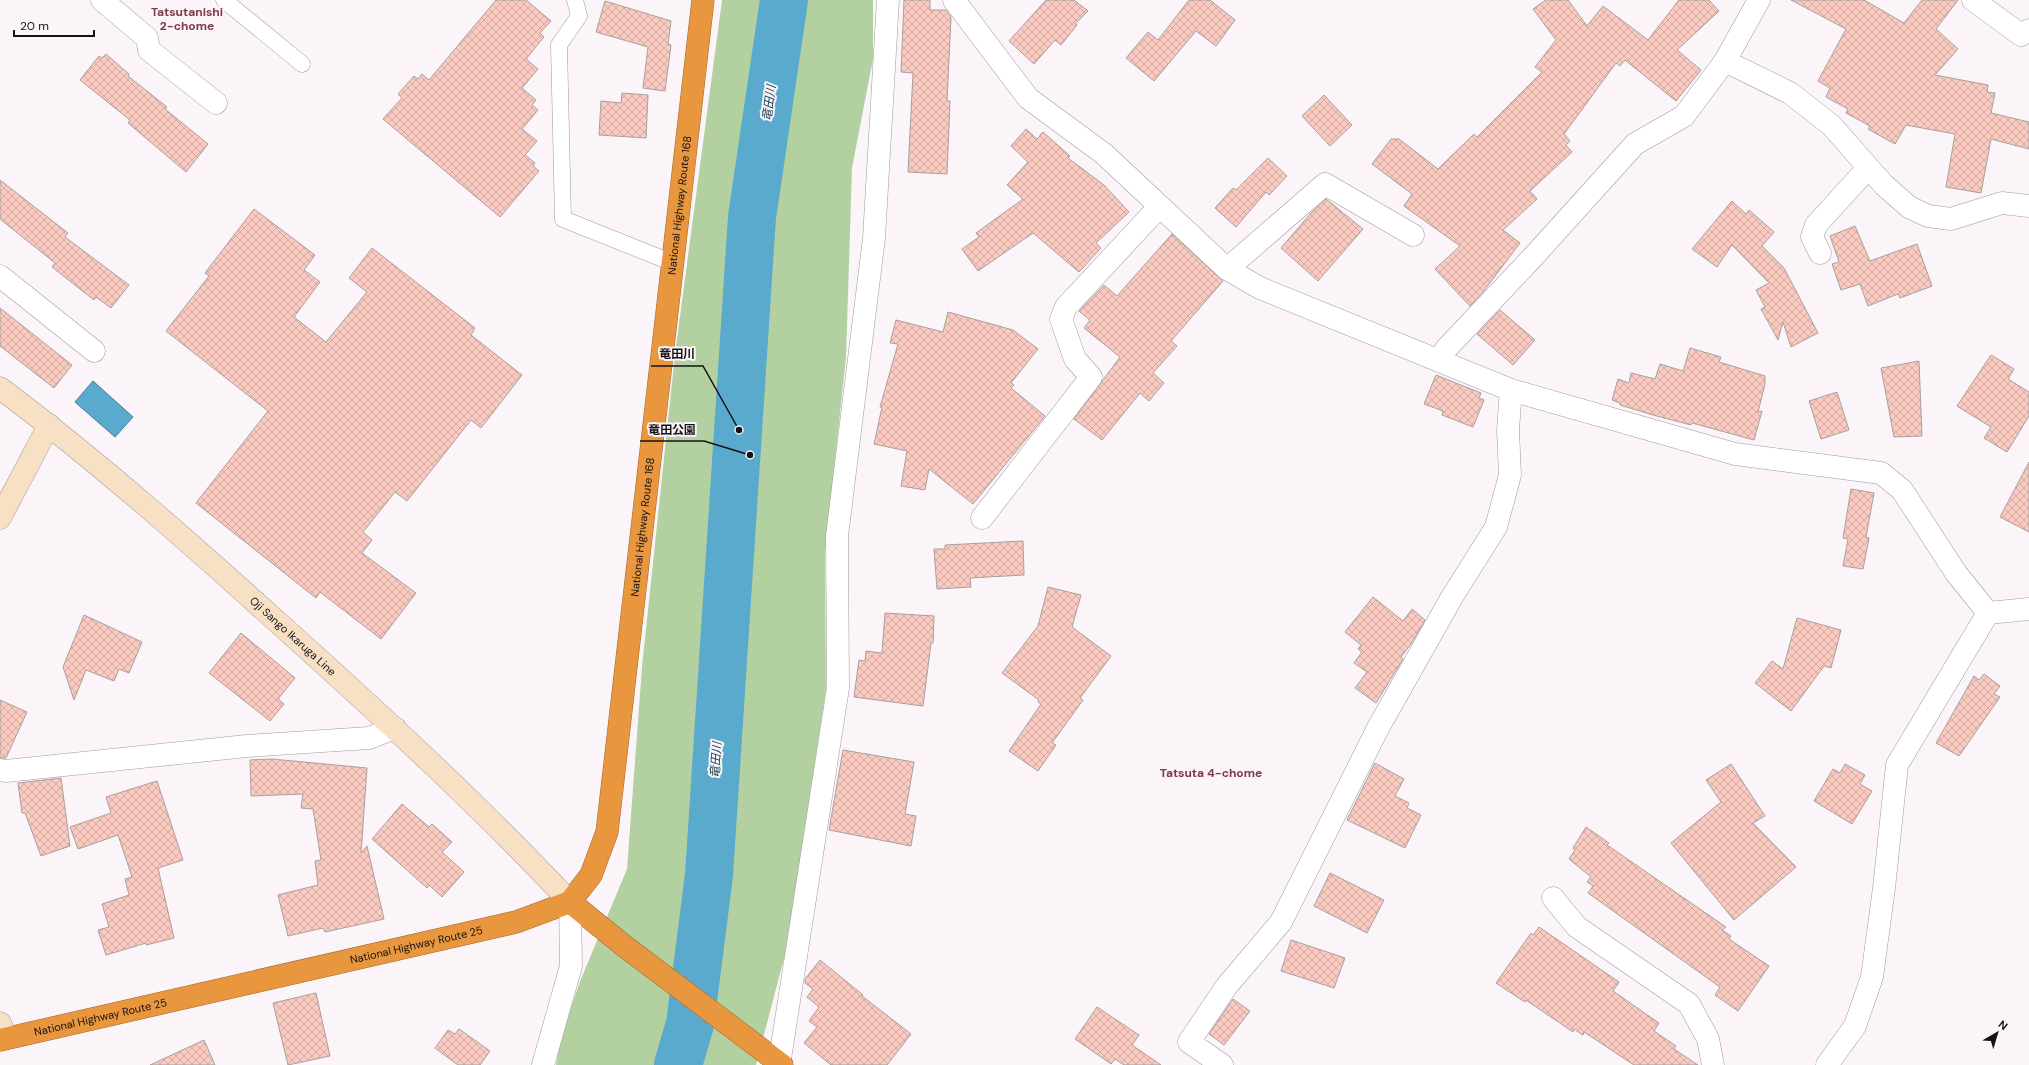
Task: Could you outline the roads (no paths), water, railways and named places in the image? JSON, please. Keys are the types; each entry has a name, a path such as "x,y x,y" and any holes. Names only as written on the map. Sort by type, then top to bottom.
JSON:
{"highway":[{"name":"National Highway Route 168","path":"570,902 591,875 606,832 704,0"},
{"path":"570,902 623,945 780,1064"},
{"name":"National Highway Route 25","path":"2,1034 516,922 570,902"}],"main road":[{"name":"Oji Sango Ikaruga Line","path":"0,388 49,424 162,518 395,728 516,845 570,902"},
{"path":"0,518 49,424"}],"street":[{"path":"102,0 147,38 149,50 216,103"},
{"path":"780,1064 838,688 837,536 843,476 874,238 888,0"},
{"path":"954,0 1028,98 1104,154 1159,208 1227,269 1260,288 1511,390 1735,454 1881,473 1902,490 1956,573 1988,613"},
{"path":"1439,361 1446,349 1533,257 1635,144 1684,116 1725,61 1759,0"},
{"path":"1973,0 2021,34 2029,30"},
{"path":"1725,61 1790,93 1831,125 1884,185 1909,207 1928,216 1951,219 2002,203 2029,206"},
{"path":"1820,253 1812,237 1816,225 1868,168"},
{"path":"1227,269 1325,184 1413,235"},
{"path":"982,518 1091,378 1074,359 1061,319 1066,307 1159,208"},
{"path":"0,276 94,351"},
{"path":"1222,1065 1188,1042 1226,987 1281,922 1378,728 1452,597 1496,527 1510,475 1508,430 1511,390"},
{"path":"1988,613 2029,609"},
{"path":"1827,1065 1855,1026 1872,977 1884,888 1897,765 1988,613"},
{"path":"0,770 6,771 247,746 369,738 395,728"},
{"path":"1553,898 1577,927 1689,1004 1708,1039 1713,1065"},
{"path":"543,1065 571,966 570,902"}],"lane":[{"path":"224,0 302,64"},
{"path":"574,0 579,16 559,45 563,219 673,263"}],"water":[{"path":"93,381 133,417 115,437 75,402"}],"waterway":[{"name":"竜田川","path":"678,1065 690,1024 709,875 752,217 784,0"}],"place":[{"name":"竜田川","path":"739,430"},
{"name":"竜田公園","path":"750,455"}],"district":[{"name":"Tatsutanishi 2-chome","path":"187,19"},
{"name":"Tatsuta 4-chome","path":"1211,773"}]}
